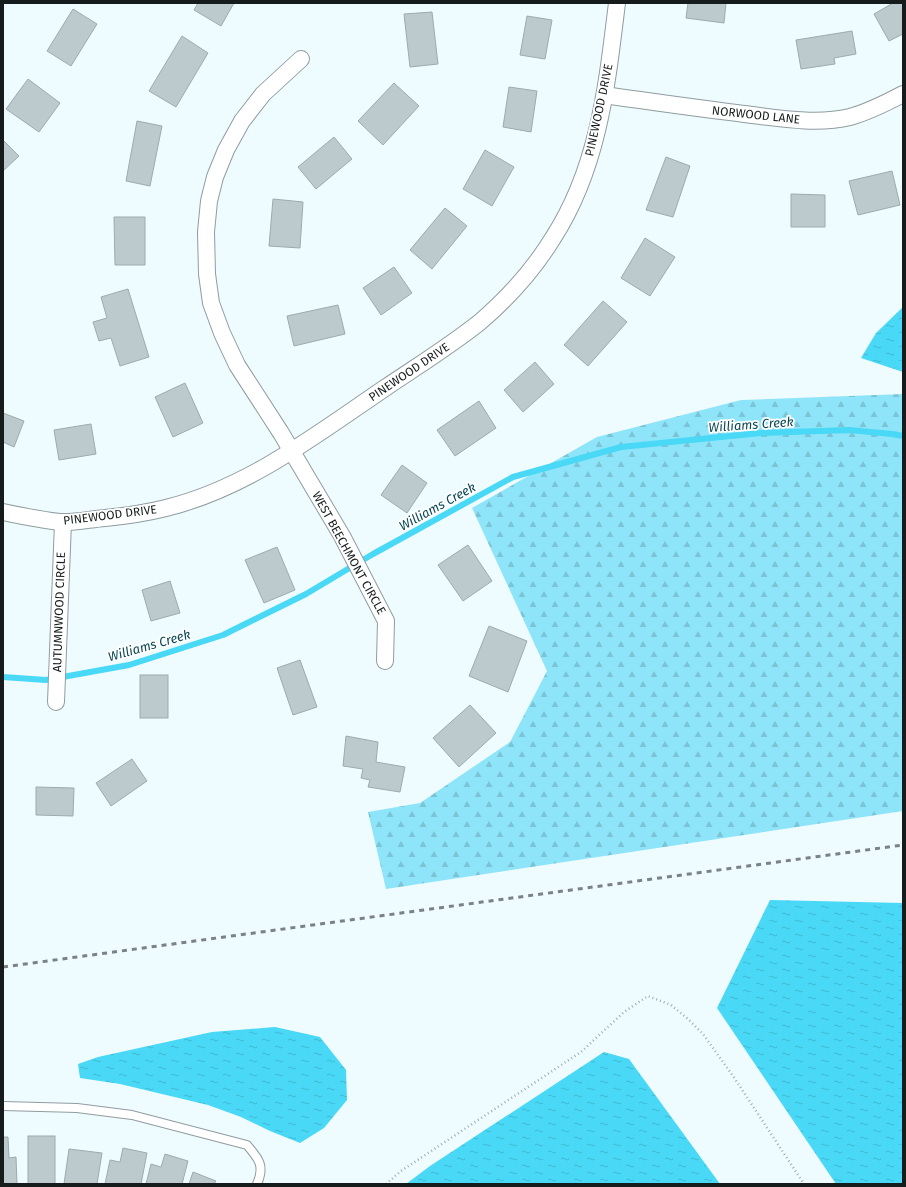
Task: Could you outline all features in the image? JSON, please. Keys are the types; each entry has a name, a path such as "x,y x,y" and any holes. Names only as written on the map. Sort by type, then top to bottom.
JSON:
{"street":[{"name":"PINEWOOD DRIVE","path":"3,512 63,522 133,515 168,508 203,496 234,483 292,451 480,322 507,296 530,270 553,238 572,205 585,173 595,142 605,95 617,3"},
{"name":"WEST BEECHMONT CIRCLE","path":"301,59 263,94 242,121 229,144 215,177 209,200 206,232 207,274 211,303 222,333 237,365 292,451 342,536 386,621 385,661"},
{"name":"NORWOOD LANE","path":"605,95 680,106 801,120 826,120 850,117 867,111 903,94"},
{"name":"AUTUMNWOOD CIRCLE","path":"56,702 63,522"}],"lane":[{"path":"3,1106 77,1108 132,1115 246,1145 256,1156 262,1172 257,1184"}],"path":[{"path":"386,1184 401,1171 581,1052 624,1012 648,996 671,1004 703,1034 735,1079 804,1184"}],"green space":[{"path":"903,394 903,811 386,889 368,812 420,803 510,742 547,671 472,508 597,437 741,400"}],"water":[{"path":"903,307 903,372 861,358 876,333"},
{"path":"770,900 903,903 903,1184 836,1184 717,1008"},
{"path":"275,1027 320,1037 346,1070 347,1100 324,1128 300,1143 241,1117 208,1105 120,1084 80,1078 78,1064 98,1057 212,1032"},
{"path":"604,1052 629,1059 720,1184 406,1184 430,1166"}],"building":[{"path":"198,3 234,3 221,26 194,10"},
{"path":"688,3 726,3 724,23 686,18"},
{"path":"893,3 903,3 903,34 889,41 874,14"},
{"path":"73,9 97,24 71,66 47,51"},
{"path":"432,12 438,64 410,67 404,14"},
{"path":"527,16 552,20 545,59 520,55"},
{"path":"852,31 856,54 834,58 835,64 801,69 796,40"},
{"path":"182,36 208,53 176,107 149,91"},
{"path":"28,79 60,103 39,132 6,109"},
{"path":"394,83 419,106 383,145 358,121"},
{"path":"509,87 537,91 531,132 503,127"},
{"path":"137,121 162,126 150,186 126,181"},
{"path":"334,137 352,159 316,189 298,167"},
{"path":"3,140 19,156 3,171"},
{"path":"485,150 514,167 492,206 463,189"},
{"path":"666,157 690,166 673,217 646,210"},
{"path":"892,171 900,205 858,215 849,181"},
{"path":"791,194 825,195 825,227 791,227"},
{"path":"273,199 303,202 300,248 269,246"},
{"path":"445,208 467,226 432,269 410,250"},
{"path":"114,217 145,217 145,265 115,265"},
{"path":"645,238 675,257 650,296 621,278"},
{"path":"394,267 412,293 381,315 363,288"},
{"path":"128,289 149,357 120,366 111,338 99,341 93,322 107,318 101,297"},
{"path":"603,301 627,322 588,366 564,345"},
{"path":"338,305 345,334 294,346 287,316"},
{"path":"535,362 554,384 523,412 504,390"},
{"path":"185,383 203,423 173,437 155,397"},
{"path":"479,401 496,428 455,456 437,430"},
{"path":"3,413 24,421 14,447 3,442"},
{"path":"91,424 96,454 59,460 54,430"},
{"path":"402,465 427,483 407,513 381,495"},
{"path":"468,545 492,581 463,601 438,565"},
{"path":"277,547 295,590 264,603 245,560"},
{"path":"170,581 180,613 151,621 142,590"},
{"path":"489,626 527,641 508,692 469,676"},
{"path":"300,660 317,707 293,715 277,668"},
{"path":"140,675 168,675 168,718 140,718"},
{"path":"470,705 496,733 459,767 433,738"},
{"path":"346,736 378,742 376,762 405,767 400,792 368,787 370,780 361,778 363,769 343,766"},
{"path":"132,759 147,781 111,806 96,783"},
{"path":"36,787 74,788 73,816 36,815"},
{"path":"28,1136 55,1136 55,1184 28,1184"},
{"path":"3,1137 8,1137 9,1158 16,1157 17,1184 3,1184"},
{"path":"123,1148 147,1153 141,1184 105,1184 110,1160 120,1162"},
{"path":"69,1149 102,1153 97,1184 64,1184"},
{"path":"165,1154 188,1161 182,1184 146,1184 151,1164 161,1167"},
{"path":"193,1172 216,1181 214,1184 189,1184"}],"waterway":[{"name":"Williams Creek","path":"3,677 46,680 129,665 223,635 306,594 373,554 513,477 621,447 761,433 849,430 903,436"}],"railway":[{"path":"3,967 903,845"}]}
